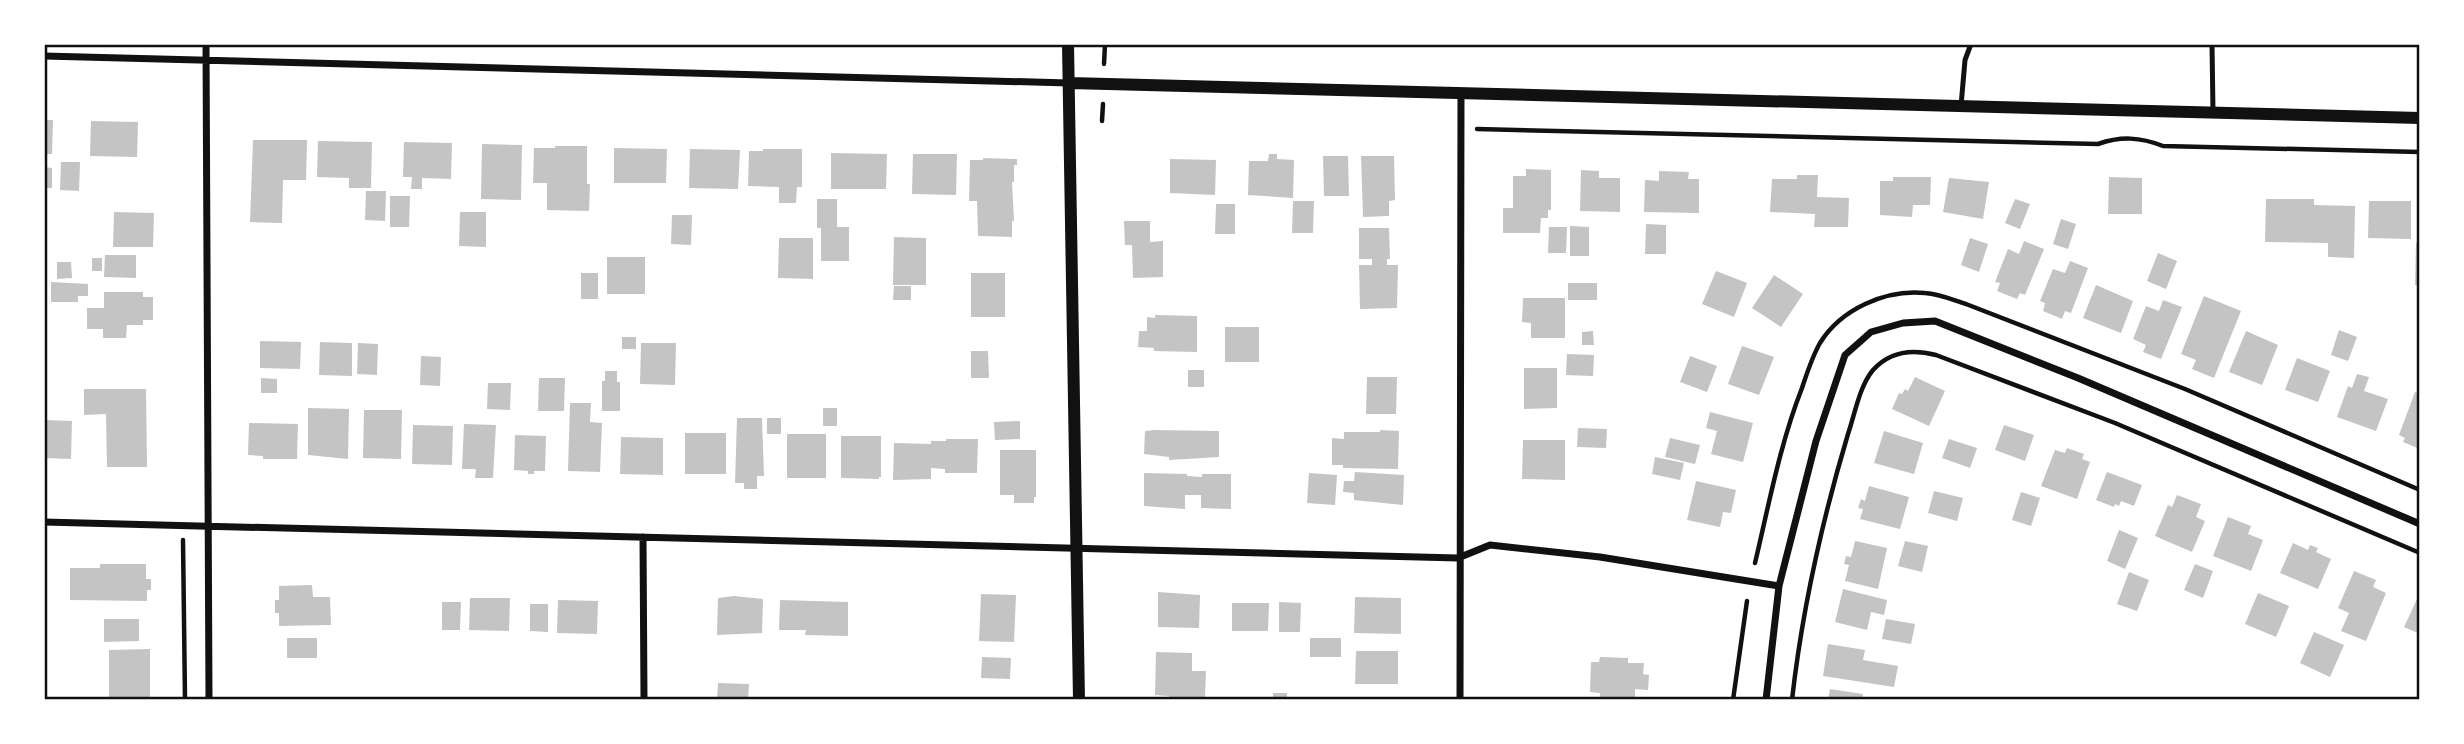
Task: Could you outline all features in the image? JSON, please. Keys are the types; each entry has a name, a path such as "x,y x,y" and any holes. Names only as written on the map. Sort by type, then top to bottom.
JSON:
{"street":[{"path":"206,44 209,700"},
{"path":"1068,44 1079,700"},
{"path":"44,56 2420,118"},
{"path":"1460,700 1458,558 1461,93"},
{"path":"1766,700 1779,586 1816,440 1845,355 1871,332 1903,323 1935,321 2078,378 2420,524"},
{"path":"44,522 1458,558 1490,545 1600,557 1779,586"},
{"path":"643,537 645,700"}],"lane":[{"path":"1961,106 1965,60 1971,44"},
{"path":"2212,44 2213,112"}],"path":[{"path":"1104,59 1105,44"},
{"path":"1102,109 1102,121"},
{"path":"1476,129 2098,144 2116,138 2145,139 2163,146 2420,152"},
{"path":"1755,563 1794,407 1821,342 1834,326 1858,308 1877,299 1909,292 1939,295 2185,389 2420,491"},
{"path":"1792,700 1804,617 1821,537 1860,396 1874,368 1891,356 1909,351 1936,355 2115,423 2420,553"},
{"path":"184,526 185,700"},
{"path":"1733,700 1747,601"}],"building":[{"path":"44,120 53,120 52,154 44,154"},
{"path":"91,121 138,122 137,157 90,156"},
{"path":"253,140 307,140 306,180 283,180 282,223 250,222"},
{"path":"318,141 372,142 371,188 349,188 349,178 317,177"},
{"path":"404,142 452,143 451,179 422,178 422,189 411,189 412,177 403,177"},
{"path":"482,144 522,145 521,200 481,199"},
{"path":"587,146 589,211 547,210 547,183 533,183 534,148"},
{"path":"614,148 667,149 666,183 614,183"},
{"path":"690,149 740,150 738,189 689,188"},
{"path":"802,149 802,187 797,187 796,203 779,203 779,187 748,186 749,151"},
{"path":"831,153 887,154 886,189 831,189"},
{"path":"913,154 957,154 956,195 912,194"},
{"path":"1269,154 1277,154 1277,159 1294,160 1293,198 1248,195 1249,161 1268,161"},
{"path":"1323,156 1348,156 1349,196 1324,196"},
{"path":"1361,156 1394,156 1395,200 1389,201 1389,216 1363,217"},
{"path":"1017,159 1012,182 1012,237 978,236 977,201 969,201 970,160"},
{"path":"1170,159 1216,160 1215,195 1170,193"},
{"path":"61,162 80,162 79,191 60,190"},
{"path":"44,167 52,168 52,188 44,188"},
{"path":"1526,169 1551,170 1551,210 1548,210 1548,218 1541,218 1540,233 1503,233 1503,208 1513,208 1513,176 1526,176"},
{"path":"1581,170 1599,171 1599,178 1620,178 1620,212 1580,211"},
{"path":"1659,171 1689,172 1688,179 1699,179 1699,213 1644,212 1645,180 1659,181"},
{"path":"1797,175 1818,175 1817,197 1849,198 1848,227 1814,227 1815,214 1770,212 1772,179 1797,179"},
{"path":"1893,177 1931,177 1930,205 1913,205 1912,217 1880,215 1880,181 1893,181"},
{"path":"2109,177 2142,178 2142,214 2108,214"},
{"path":"1949,178 1989,182 1983,219 1943,212"},
{"path":"366,191 386,191 385,221 365,220"},
{"path":"390,196 410,196 409,227 390,227"},
{"path":"817,199 837,199 837,227 849,227 849,261 821,261 821,228 817,228"},
{"path":"2015,199 2030,204 2020,229 2005,223"},
{"path":"2266,199 2314,199 2314,205 2355,206 2354,258 2328,257 2328,243 2265,242"},
{"path":"1293,201 1314,201 1313,233 1292,233"},
{"path":"2369,201 2411,201 2411,239 2368,238"},
{"path":"1216,204 1235,204 1235,234 1215,234"},
{"path":"114,212 154,213 153,247 113,247"},
{"path":"460,212 486,212 486,247 459,246"},
{"path":"672,215 692,215 691,245 671,244"},
{"path":"2061,219 2076,224 2068,249 2053,244"},
{"path":"1124,221 1150,221 1150,242 1163,241 1163,277 1133,278 1132,245 1125,245"},
{"path":"1646,224 1666,225 1666,254 1645,254"},
{"path":"1570,226 1589,227 1589,256 1570,256"},
{"path":"1549,227 1567,227 1566,253 1548,253"},
{"path":"1359,228 1389,228 1390,259 1387,259 1387,265 1398,265 1397,308 1360,309 1359,265 1372,265 1372,259 1359,259"},
{"path":"894,237 926,238 926,285 893,285"},
{"path":"779,238 813,238 813,279 778,278"},
{"path":"1970,238 1988,244 1979,272 1961,265"},
{"path":"2024,241 2044,249 2025,295 2020,293 2017,299 1997,291 2000,283 1995,282 2008,249 2019,254"},
{"path":"2416,243 2420,243 2420,285 2415,285"},
{"path":"2158,253 2177,261 2166,289 2147,281"},
{"path":"105,255 136,255 136,278 104,277"},
{"path":"607,257 645,257 645,294 607,294"},
{"path":"92,258 102,258 102,271 92,271"},
{"path":"2070,261 2088,268 2071,313 2065,311 2062,319 2043,311 2045,303 2040,301 2053,269 2065,273"},
{"path":"57,262 71,262 72,278 57,279"},
{"path":"1716,271 1747,283 1734,317 1702,304"},
{"path":"581,273 598,273 598,299 581,299"},
{"path":"971,273 1005,273 1005,317 971,317"},
{"path":"1774,275 1803,294 1781,327 1752,308"},
{"path":"51,282 88,284 88,296 78,296 78,302 51,302"},
{"path":"1568,283 1597,283 1597,300 1568,300"},
{"path":"2096,285 2133,301 2121,333 2083,318"},
{"path":"894,286 911,286 911,300 893,300"},
{"path":"104,292 143,292 143,297 153,297 153,320 143,320 143,325 127,325 126,338 103,338 103,329 87,329 87,308 104,308"},
{"path":"2204,296 2241,311 2214,378 2192,369 2196,360 2181,354"},
{"path":"1523,298 1565,298 1565,338 1531,338 1531,323 1522,322"},
{"path":"2163,300 2182,307 2161,359 2143,352 2146,345 2133,339 2146,306 2159,311"},
{"path":"1155,315 1197,316 1197,352 1154,351 1154,348 1138,347 1139,331 1147,331 1147,317 1155,318"},
{"path":"1225,327 1259,327 1259,362 1225,362"},
{"path":"2339,330 2357,337 2348,361 2331,355"},
{"path":"1593,331 1594,345 1582,345 1582,332"},
{"path":"2246,331 2278,345 2262,385 2229,372"},
{"path":"622,337 636,337 636,349 622,349"},
{"path":"260,341 301,342 300,369 260,368"},
{"path":"320,342 352,343 352,376 319,375"},
{"path":"358,343 378,344 377,375 357,374"},
{"path":"641,343 676,343 675,385 640,384"},
{"path":"1742,346 1774,357 1759,395 1728,384"},
{"path":"971,351 988,351 989,378 971,378"},
{"path":"1567,354 1594,355 1593,376 1566,375"},
{"path":"421,356 441,357 440,386 420,385"},
{"path":"1690,356 1717,366 1707,392 1680,382"},
{"path":"2297,358 2330,371 2318,402 2285,390"},
{"path":"1524,368 1557,368 1557,408 1524,409"},
{"path":"1188,370 1204,370 1204,387 1188,387"},
{"path":"605,371 617,371 617,382 620,382 620,411 602,411 602,381 605,381"},
{"path":"2357,374 2369,377 2364,391 2388,399 2376,431 2337,417 2348,386 2352,388"},
{"path":"1367,377 1397,377 1396,414 1366,414"},
{"path":"1915,377 1945,391 1929,426 1892,409 1899,393 1902,394 1905,389 1908,391"},
{"path":"261,378 277,379 277,393 261,393"},
{"path":"539,378 565,378 564,411 538,411"},
{"path":"488,383 511,383 510,410 487,409"},
{"path":"84,389 146,389 147,467 107,467 106,414 84,415"},
{"path":"2415,392 2420,394 2420,449 2403,442 2405,438 2399,435"},
{"path":"570,403 591,403 590,422 602,423 600,472 568,471"},
{"path":"308,408 349,409 348,459 308,455"},
{"path":"823,408 837,408 837,426 823,426"},
{"path":"364,410 402,410 401,459 363,458"},
{"path":"1710,412 1753,423 1743,462 1711,454 1717,431 1706,428"},
{"path":"737,418 762,418 764,476 757,476 757,489 744,489 744,483 735,483"},
{"path":"767,418 781,418 781,434 767,434"},
{"path":"44,420 72,421 71,459 44,458"},
{"path":"1020,421 1020,439 995,440 994,422"},
{"path":"249,423 298,424 297,459 263,459 263,456 248,455"},
{"path":"464,424 496,425 493,478 475,478 476,469 462,469"},
{"path":"413,425 453,426 452,465 412,464"},
{"path":"2004,425 2034,435 2025,461 1995,450"},
{"path":"1578,428 1607,429 1606,448 1577,447"},
{"path":"1145,431 1219,431 1219,457 1169,460 1169,457 1144,454"},
{"path":"1399,431 1398,469 1343,468 1343,465 1332,465 1332,438 1344,439 1344,432"},
{"path":"1884,431 1923,443 1914,474 1874,463"},
{"path":"685,433 726,433 726,474 685,474"},
{"path":"787,434 826,434 826,478 787,478"},
{"path":"515,435 546,436 545,471 528,474 528,471 514,470"},
{"path":"841,436 881,436 879,479 841,478"},
{"path":"621,437 663,438 663,475 620,474"},
{"path":"1670,438 1700,445 1695,464 1665,457"},
{"path":"978,439 977,473 945,473 945,469 931,468 931,479 893,480 894,443 931,444 931,441"},
{"path":"1949,439 1977,448 1970,468 1942,458"},
{"path":"1523,440 1565,440 1565,480 1522,479"},
{"path":"2067,448 2084,454 2082,459 2090,462 2077,499 2041,486 2055,450 2065,453"},
{"path":"1000,450 1036,450 1034,503 1014,503 1014,495 1000,495"},
{"path":"1655,457 1684,463 1680,480 1652,474"},
{"path":"1355,472 1404,475 1403,505 1354,500 1354,493 1343,492 1344,481 1354,481"},
{"path":"2107,472 2142,485 2134,506 2121,501 2119,506 2115,504 2114,507 2096,500"},
{"path":"1144,473 1202,477 1202,474 1231,474 1231,509 1201,508 1201,495 1185,495 1185,509 1144,506"},
{"path":"1309,473 1337,475 1335,505 1307,503"},
{"path":"1696,481 1736,490 1731,513 1723,512 1720,527 1687,520"},
{"path":"1869,486 1909,497 1900,529 1860,519 1863,509 1858,508 1861,499 1865,501"},
{"path":"1934,491 1963,498 1957,521 1928,513"},
{"path":"2021,492 2040,498 2031,526 2012,520"},
{"path":"2177,495 2201,504 2196,517 2205,521 2192,552 2155,536 2168,505 2172,507"},
{"path":"2228,517 2251,526 2248,534 2263,540 2251,571 2213,556"},
{"path":"2119,530 2138,538 2125,569 2107,561"},
{"path":"1855,541 1887,548 1878,589 1845,581 1849,565 1844,564 1846,556 1851,557"},
{"path":"1905,541 1928,546 1922,572 1898,566"},
{"path":"2293,543 2308,550 2310,545 2318,548 2316,552 2331,559 2318,589 2280,573"},
{"path":"100,564 146,564 146,579 151,579 147,601 70,600 70,568 100,568"},
{"path":"2195,564 2213,571 2203,598 2184,590"},
{"path":"2354,571 2376,580 2373,587 2386,593 2366,641 2341,631 2349,613 2338,608"},
{"path":"2129,572 2149,580 2137,611 2117,604"},
{"path":"312,585 313,597 330,597 331,625 279,626 275,600 279,600 279,586"},
{"path":"1843,589 1887,600 1884,615 1871,612 1867,630 1835,622"},
{"path":"1158,592 1200,595 1199,628 1158,627"},
{"path":"2258,593 2289,606 2276,637 2245,624"},
{"path":"981,594 1016,595 1014,642 979,641"},
{"path":"734,596 763,599 762,633 717,635 718,598"},
{"path":"1355,597 1401,598 1401,634 1354,633"},
{"path":"2418,597 2420,598 2420,634 2404,627"},
{"path":"470,598 510,598 509,631 469,630"},
{"path":"558,600 598,601 597,634 557,633"},
{"path":"780,600 848,602 848,636 805,635 806,630 779,630"},
{"path":"442,602 461,602 460,630 442,630"},
{"path":"1279,602 1301,603 1300,632 1279,632"},
{"path":"1232,603 1269,603 1268,631 1232,631"},
{"path":"530,604 548,604 548,632 530,631"},
{"path":"104,619 139,619 139,641 104,642"},
{"path":"1886,619 1915,624 1911,644 1882,639"},
{"path":"2314,632 2344,645 2330,677 2300,663"},
{"path":"287,638 317,638 317,658 287,658"},
{"path":"1310,638 1341,638 1341,657 1310,657"},
{"path":"1828,644 1865,650 1863,660 1898,666 1894,687 1823,676"},
{"path":"150,649 150,700 109,700 109,650"},
{"path":"1356,651 1398,651 1398,684 1355,684"},
{"path":"1156,652 1192,653 1192,671 1206,671 1205,697 1195,697 1195,700 1169,700 1169,696 1155,695"},
{"path":"982,657 1011,658 1010,679 981,678"},
{"path":"1600,657 1628,658 1628,663 1644,663 1643,674 1649,675 1648,690 1635,689 1635,700 1600,699 1600,693 1590,692 1591,662 1599,662"},
{"path":"718,683 749,684 748,700 717,700"},
{"path":"1830,689 1863,694 1862,700 1828,700"},
{"path":"1273,693 1287,693 1287,700 1273,700"}]}
